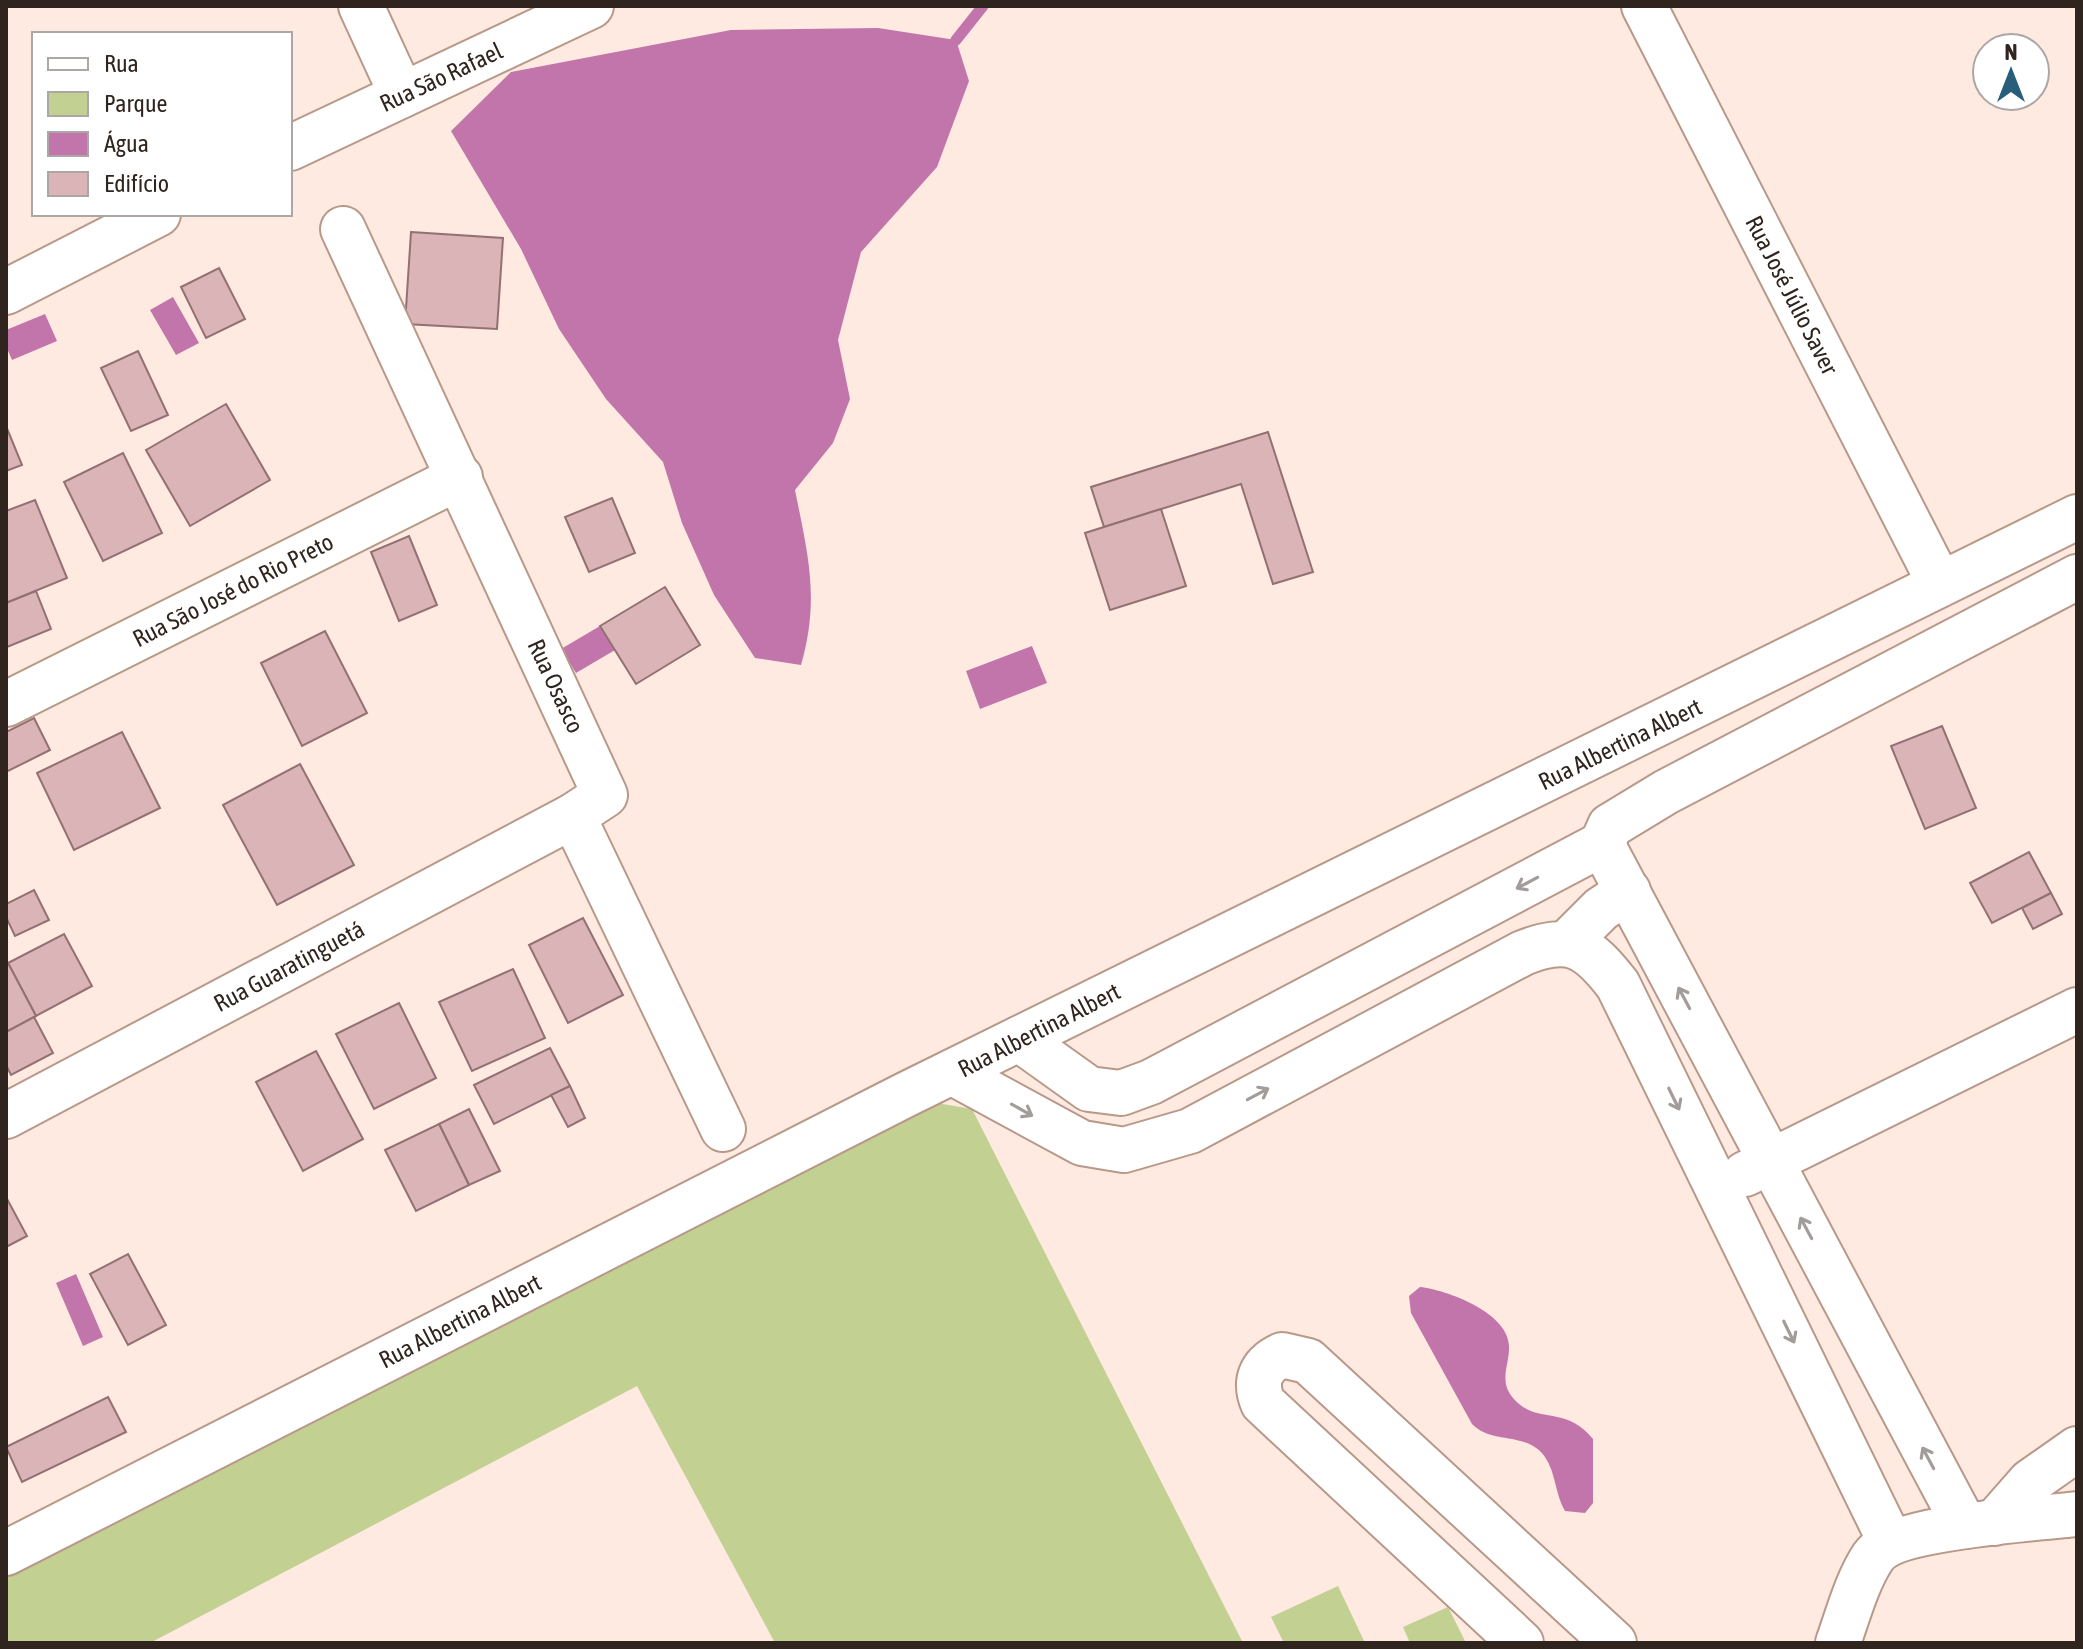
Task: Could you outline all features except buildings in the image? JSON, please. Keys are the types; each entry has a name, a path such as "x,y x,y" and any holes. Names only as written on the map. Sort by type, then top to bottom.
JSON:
{"street":[{"path":"361,6 402,95"},
{"name":"Rua São Rafael","path":"292,147 591,6"},
{"name":"Rua José Júlio Saver","path":"1644,6 1940,584"},
{"path":"6,292 154,216"},
{"name":"Rua Osasco","path":"343,229 605,795 573,816"},
{"name":"Rua São José do Rio Preto","path":"6,704 460,477"},
{"name":"Rua Albertina Albert","path":"6,1553 1019,1039 1576,767 2077,517"},
{"path":"1019,1039 1089,1089 1121,1093 1168,1073 1470,913 1606,835 1666,792 2077,577"},
{"path":"1576,767 1628,891 1771,1161 1979,1525"},
{"path":"573,816 723,1129"},
{"name":"Rua Guaratinguetá","path":"6,1116 573,816"},
{"path":"1568,942 1601,909 1628,891"},
{"path":"1470,913 1493,969"},
{"path":"953,1073 1082,1143 1124,1150 1190,1131 1493,969 1545,944 1568,942 1601,963 1618,985 1890,1541"},
{"path":"1315,995 1332,1054"},
{"path":"1718,1187 2077,1010"},
{"path":"1168,1073 1190,1131"},
{"path":"1521,1643 1263,1403 1258,1384 1266,1365 1282,1355 1308,1361 1614,1643"},
{"path":"1979,1525 2030,1482 2077,1449"},
{"path":"1838,1643 1874,1555 1890,1541 1979,1525 2077,1514"}],"green space":[{"path":"937,1103 972,1109 1243,1643 775,1643 637,1386 150,1643 6,1643 6,1572"},
{"path":"1338,1586 1365,1643 1284,1643 1271,1617"},
{"path":"1448,1607 1466,1643 1410,1643 1403,1627"}],"water":[{"path":"878,28 956,40 969,81 937,167 861,252 838,340 850,399 833,443 795,490 808,557 811,598 801,665 755,658 714,595 682,523 663,462 606,399 559,329 521,249 451,131 511,72 731,30"},
{"path":"173,297 199,343 176,355 150,310"},
{"path":"45,314 57,341 12,360 6,346 6,330"},
{"path":"600,626 615,650 576,673 561,649"},
{"path":"1032,646 1047,683 980,709 966,671"},
{"path":"76,1274 103,1337 83,1346 56,1283"},
{"path":"1420,1287 1459,1298 1498,1322 1506,1333 1509,1345 1505,1379 1513,1398 1532,1411 1572,1422 1593,1439 1593,1503 1585,1513 1565,1511 1549,1463 1538,1449 1489,1434 1472,1424 1411,1313 1409,1296"}],"waterway":[{"path":"956,40 983,6"}]}
